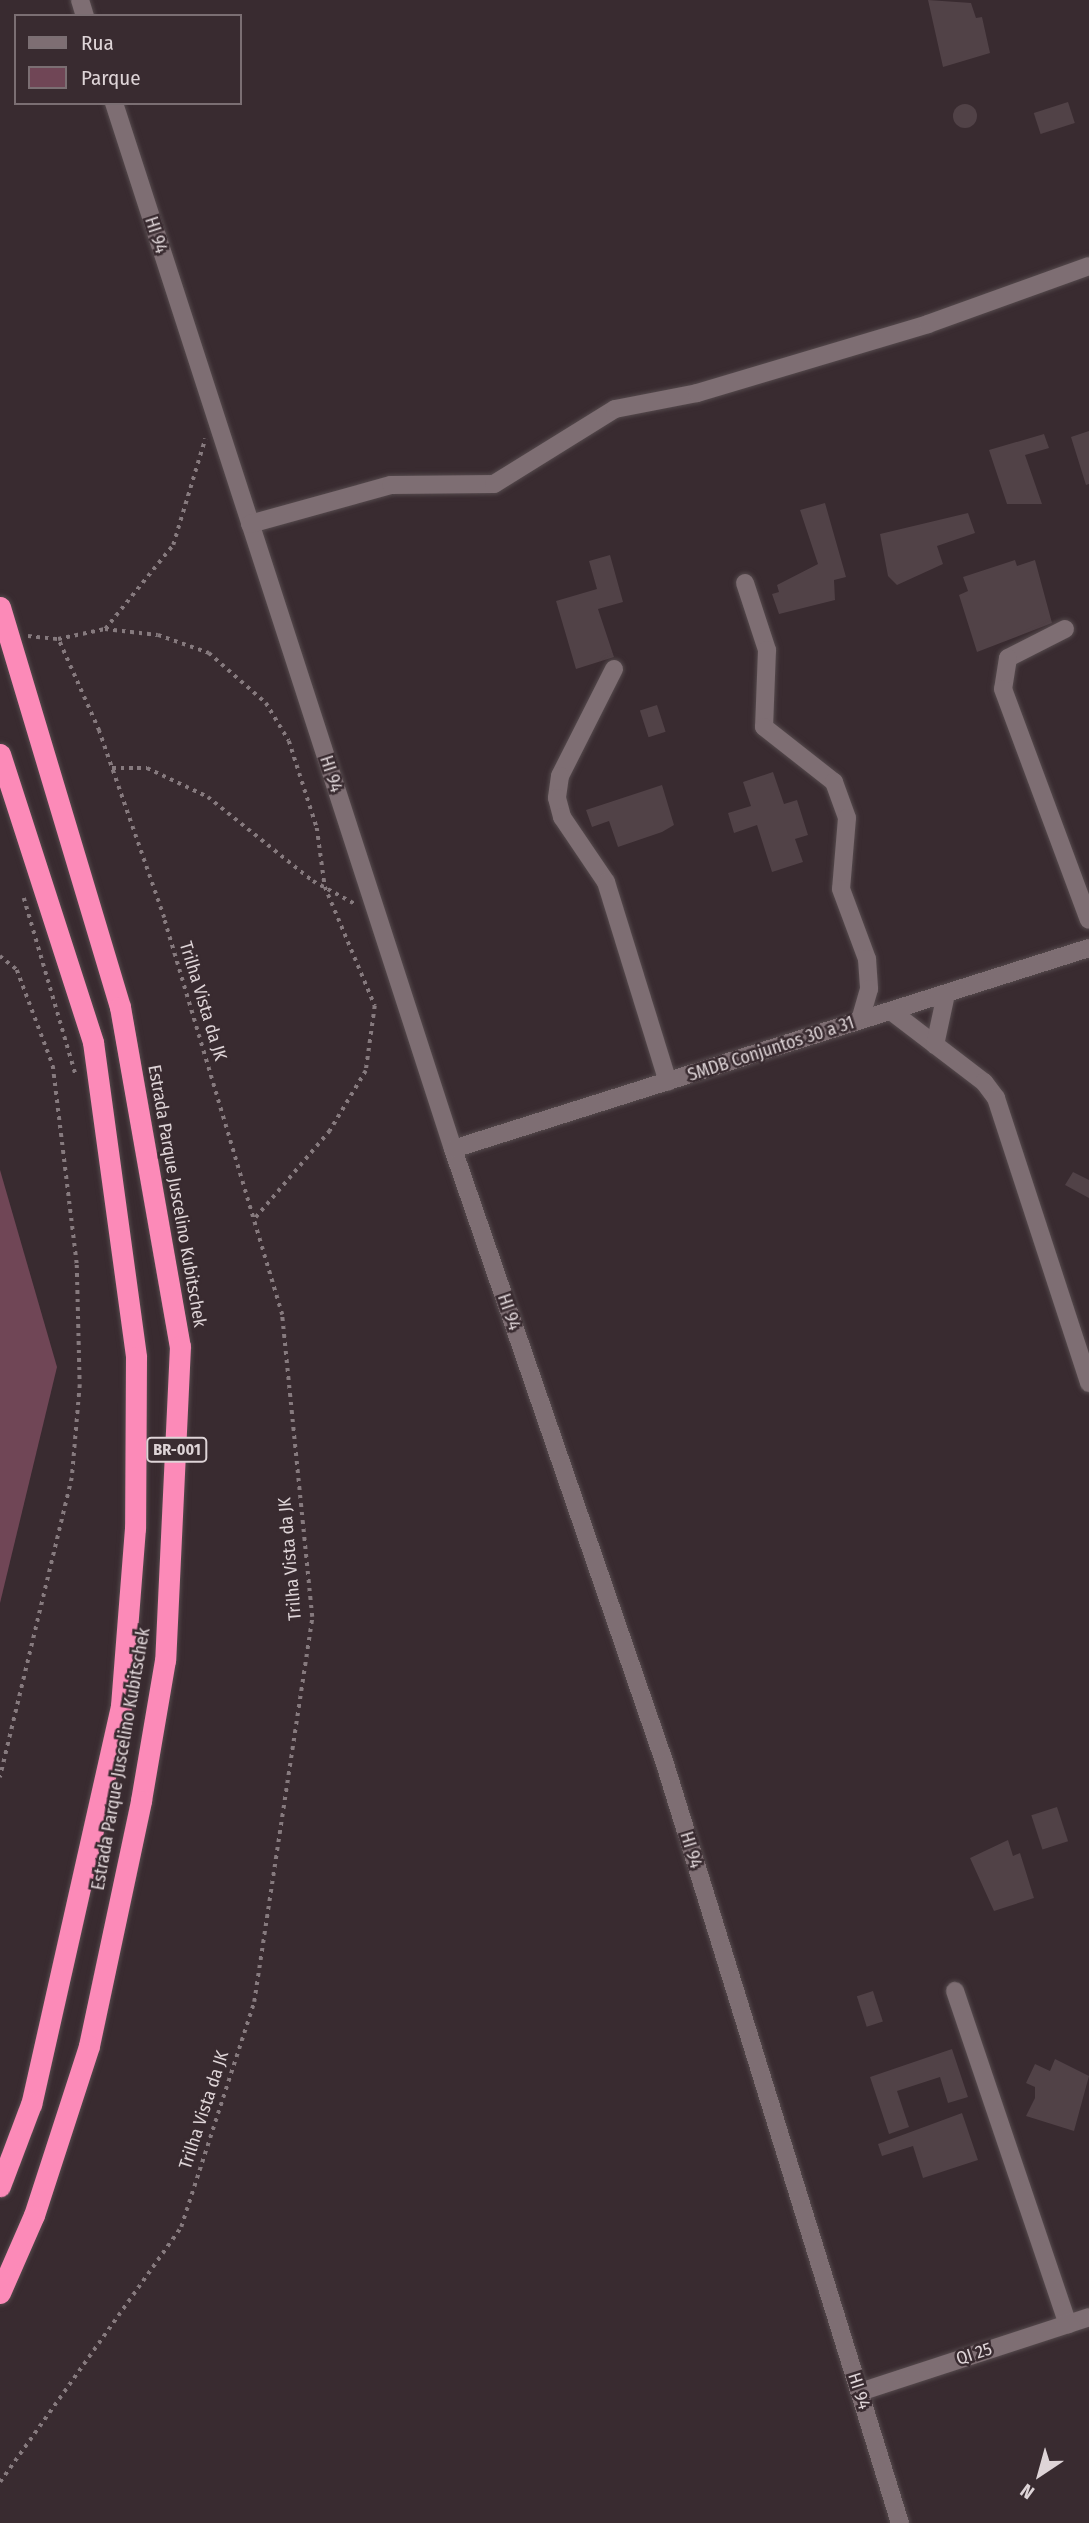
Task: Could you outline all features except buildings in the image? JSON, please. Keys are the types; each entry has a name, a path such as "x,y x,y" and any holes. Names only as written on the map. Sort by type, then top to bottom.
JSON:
{"highway":[{"name":"Estrada Parque Juscelino Kubitschek","path":"0,607 120,1007 180,1346 165,1660 141,1801 89,2046 34,2215 0,2293"},
{"name":"Estrada Parque Juscelino Kubitschek","path":"0,754 93,1042 136,1357 135,1528 121,1706 31,2104 0,2186"}],"street":[{"name":"HI 94","path":"115,105 453,1149 665,1764 900,2523"},
{"path":"250,524 391,485 494,484 615,409 697,393 928,324 1089,265"},
{"path":"745,583 768,650 764,727 834,782 847,818 841,889 867,959 869,989 860,1020"},
{"path":"1065,629 1008,657 1001,675 1089,920"},
{"path":"614,669 560,776 557,798 562,817 606,882 668,1082"},
{"name":"SMDB Conjuntos 30 a 31","path":"453,1149 1089,948"},
{"path":"935,1045 946,995"},
{"path":"891,1011 984,1082 1006,1119 1089,1383"},
{"path":"955,1991 1068,2324"},
{"name":"QI 25","path":"860,2392 1089,2317"}],"path":[{"path":"105,629 173,545 213,410"},
{"path":"9,634 58,639 105,629 158,635 209,653 267,703 289,741 317,828 325,887 375,1006 366,1071 330,1131 253,1220"},
{"name":"Trilha Vista da JK","path":"0,2482 181,2227 254,2002 312,1617 282,1315 112,768 58,639"},
{"path":"112,768 147,768 208,797 325,887 377,916"},
{"path":"20,886 78,1085"},
{"path":"0,956 17,970 53,1066 77,1265 80,1385 72,1478 0,1777"}],"green space":[{"path":"0,1170 57,1367 0,1603"}]}
